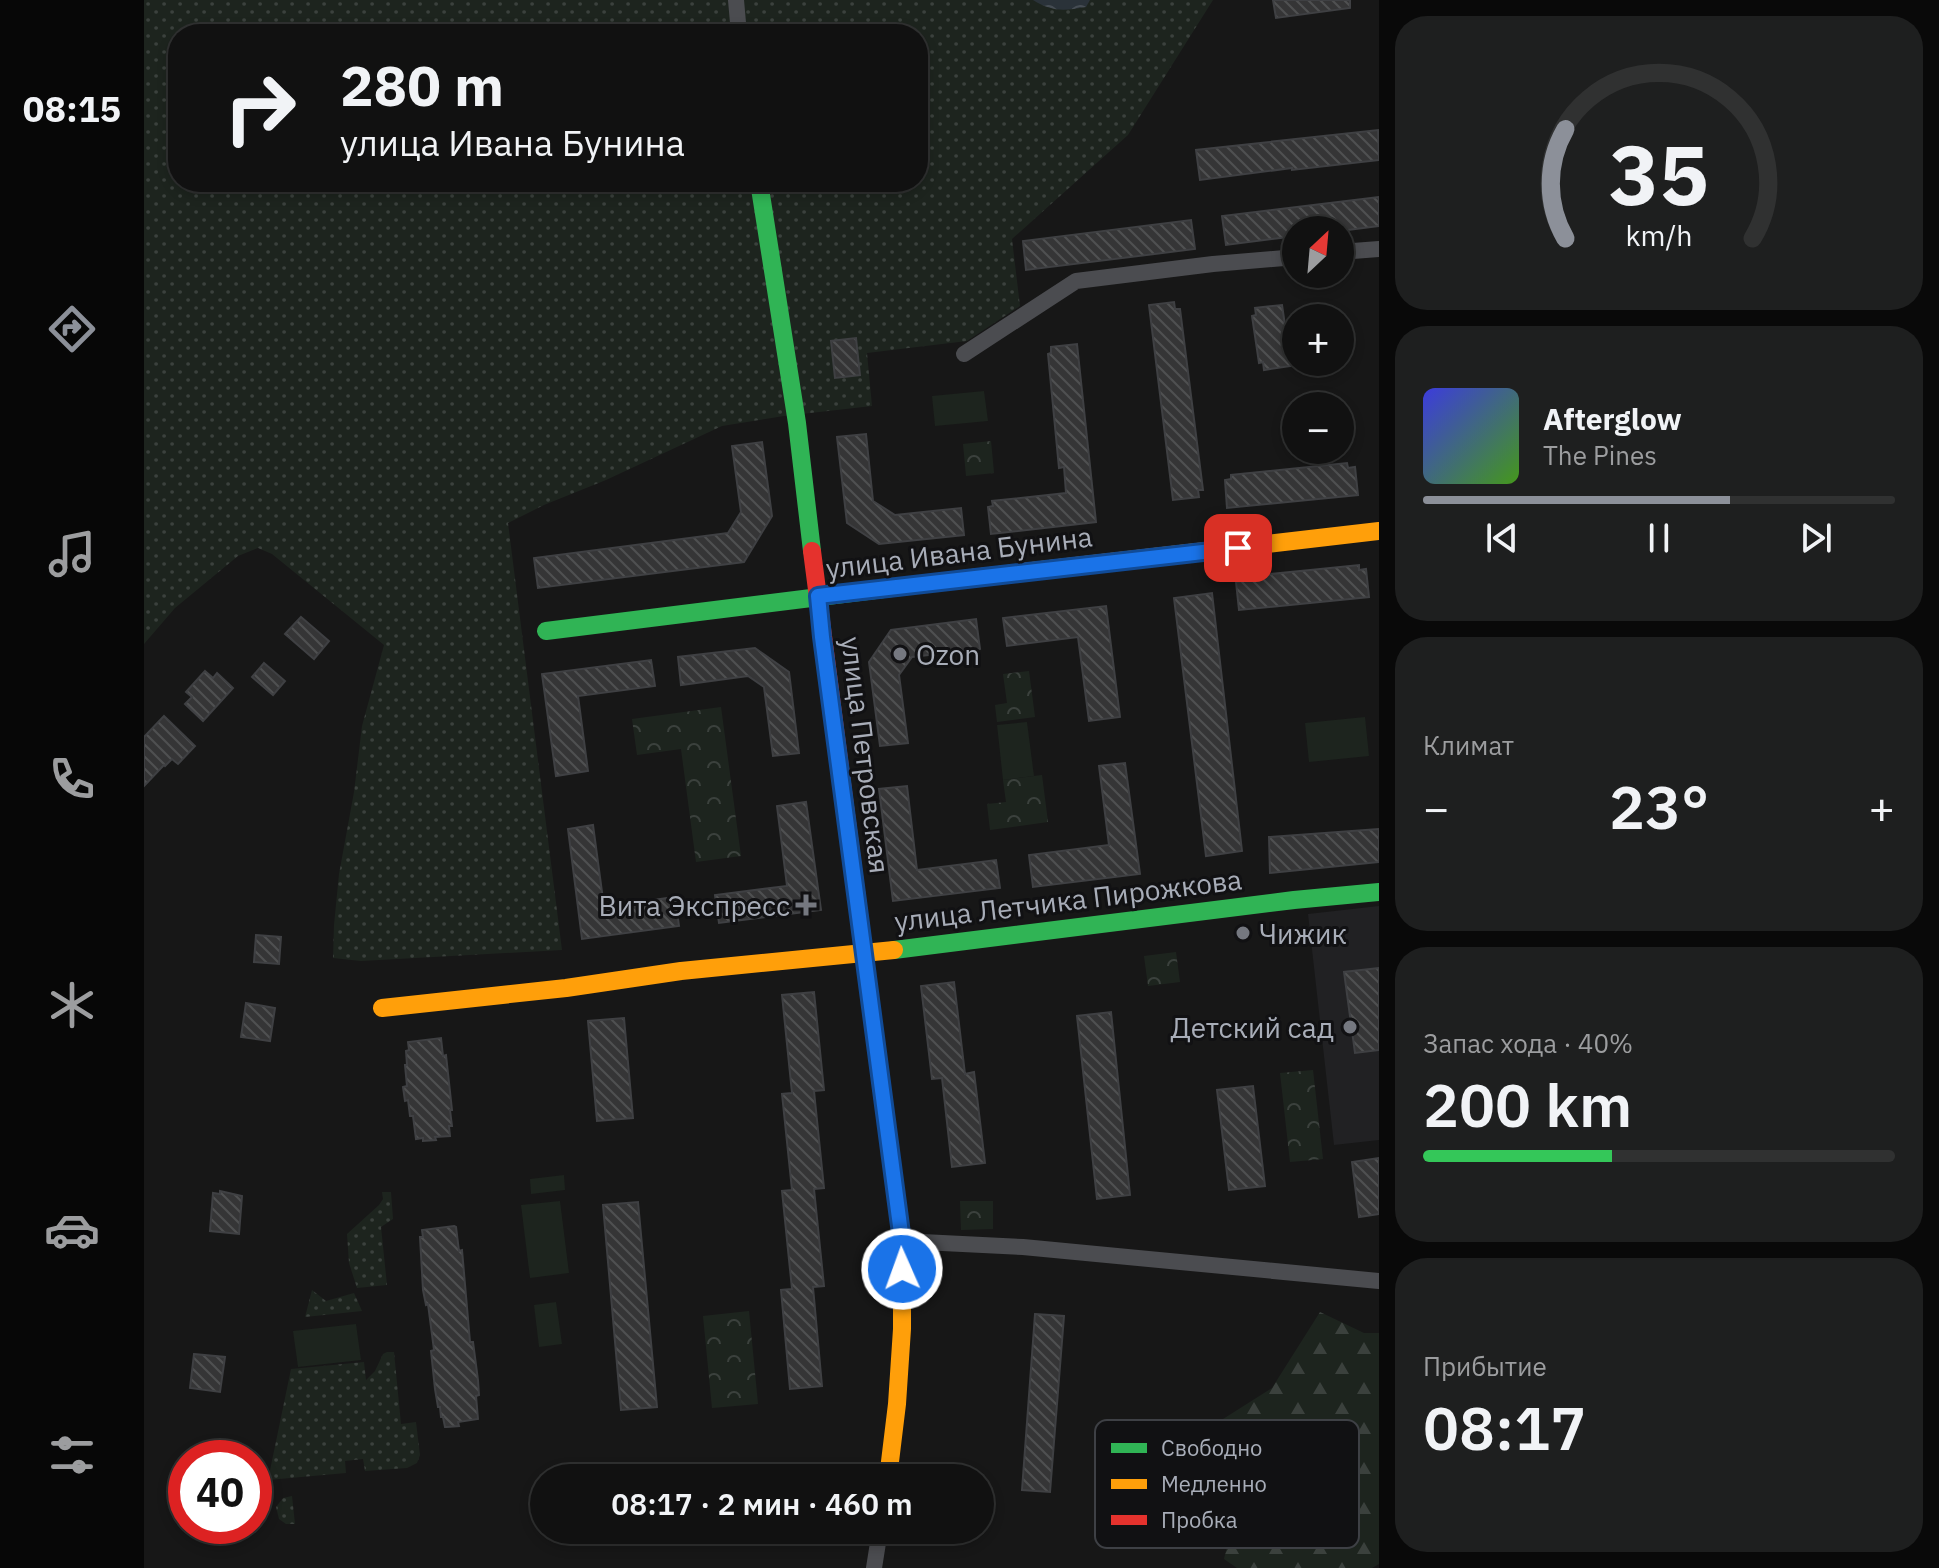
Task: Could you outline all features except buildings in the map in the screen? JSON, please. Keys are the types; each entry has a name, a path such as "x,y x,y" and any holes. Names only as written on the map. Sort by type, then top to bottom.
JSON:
{"street":[{"path":"736,0 738,24"},
{"name":"улица Петровская","path":"761,192 797,423 902,1241 902,1329 890,1464"},
{"path":"1354,251 1379,249"},
{"path":"964,354 1076,281 1282,258"},
{"name":"улица Ивана Бунина","path":"546,631 1379,531"},
{"name":"улица Летчика Пирожкова","path":"382,1008 1379,892"},
{"path":"902,1241 1023,1247 1379,1281"},
{"path":"874,1568 878,1544"}],"shaded area":[{"name":"Детский сад","path":"1379,906 1379,1140 1334,1145 1308,914"}],"green space":[{"path":"144,0 1213,0 1128,135 1012,239 1020,306 967,341 867,353 872,406 722,426 508,523 562,950 361,961 333,958 339,874 362,726 384,645 272,554 258,548 238,556 175,608 144,644"},
{"path":"984,391 988,421 935,426 932,396"},
{"path":"991,441 994,473 966,476 963,444"},
{"path":"1029,671 1035,717 997,722 995,705 1007,703 1003,674"},
{"path":"721,707 741,856 696,862 681,749 637,755 632,719"},
{"path":"1365,717 1369,756 1309,762 1305,723"},
{"path":"1027,722 1034,776 1003,780 997,725"},
{"path":"1042,775 1048,822 990,830 987,804 1006,802 1003,780"},
{"path":"1176,952 1180,982 1148,986 1144,956"},
{"path":"1313,1070 1323,1159 1290,1162 1280,1073"},
{"path":"564,1175 565,1190 531,1194 530,1179"},
{"path":"382,1192 391,1192 393,1219 381,1227 387,1285 357,1288 349,1263 347,1234 379,1205 383,1199"},
{"path":"560,1201 569,1273 530,1278 521,1205"},
{"path":"960,1201 993,1201 993,1229 961,1230"},
{"path":"312,1290 326,1301 354,1293 362,1311 305,1317"},
{"path":"556,1302 562,1344 539,1347 534,1305"},
{"path":"749,1311 758,1404 712,1408 703,1316"},
{"path":"1320,1312 1364,1333 1379,1333 1379,1564 1372,1568 1237,1568 1224,1559 1227,1548 1359,1548 1359,1420 1221,1420 1272,1388"},
{"path":"356,1324 361,1360 298,1367 293,1331"},
{"path":"394,1352 401,1424 416,1422 420,1455 417,1463 407,1468 365,1471 363,1459 345,1461 346,1473 272,1480 272,1461 291,1369 364,1362 366,1380 375,1371 383,1354"},
{"path":"292,1496 295,1524 286,1524 279,1519 276,1507 283,1498"}],"water":[{"path":"1033,0 1090,0 1086,7 1065,10 1052,9"}],"traffic: fast":[{"path":"761,192 797,423 812,551"},
{"path":"546,631 972,578"},
{"path":"894,950 1379,892"}],"traffic: slow":[{"path":"972,578 1379,531"},
{"path":"382,1008 566,988 681,971 894,950"},
{"path":"879,1069 902,1241 902,1329 890,1464"}],"traffic: jam":[{"path":"812,551 879,1069"}],"place":[{"name":"Ozon","path":"900,654"},
{"name":"Вита Экспресс","path":"806,905"},
{"name":"Чижик","path":"1243,933"},
{"name":"Детский сад","path":"1350,1027"}],"route":[{"path":"902,1269 902,1241 818,596 1238,548"}]}
